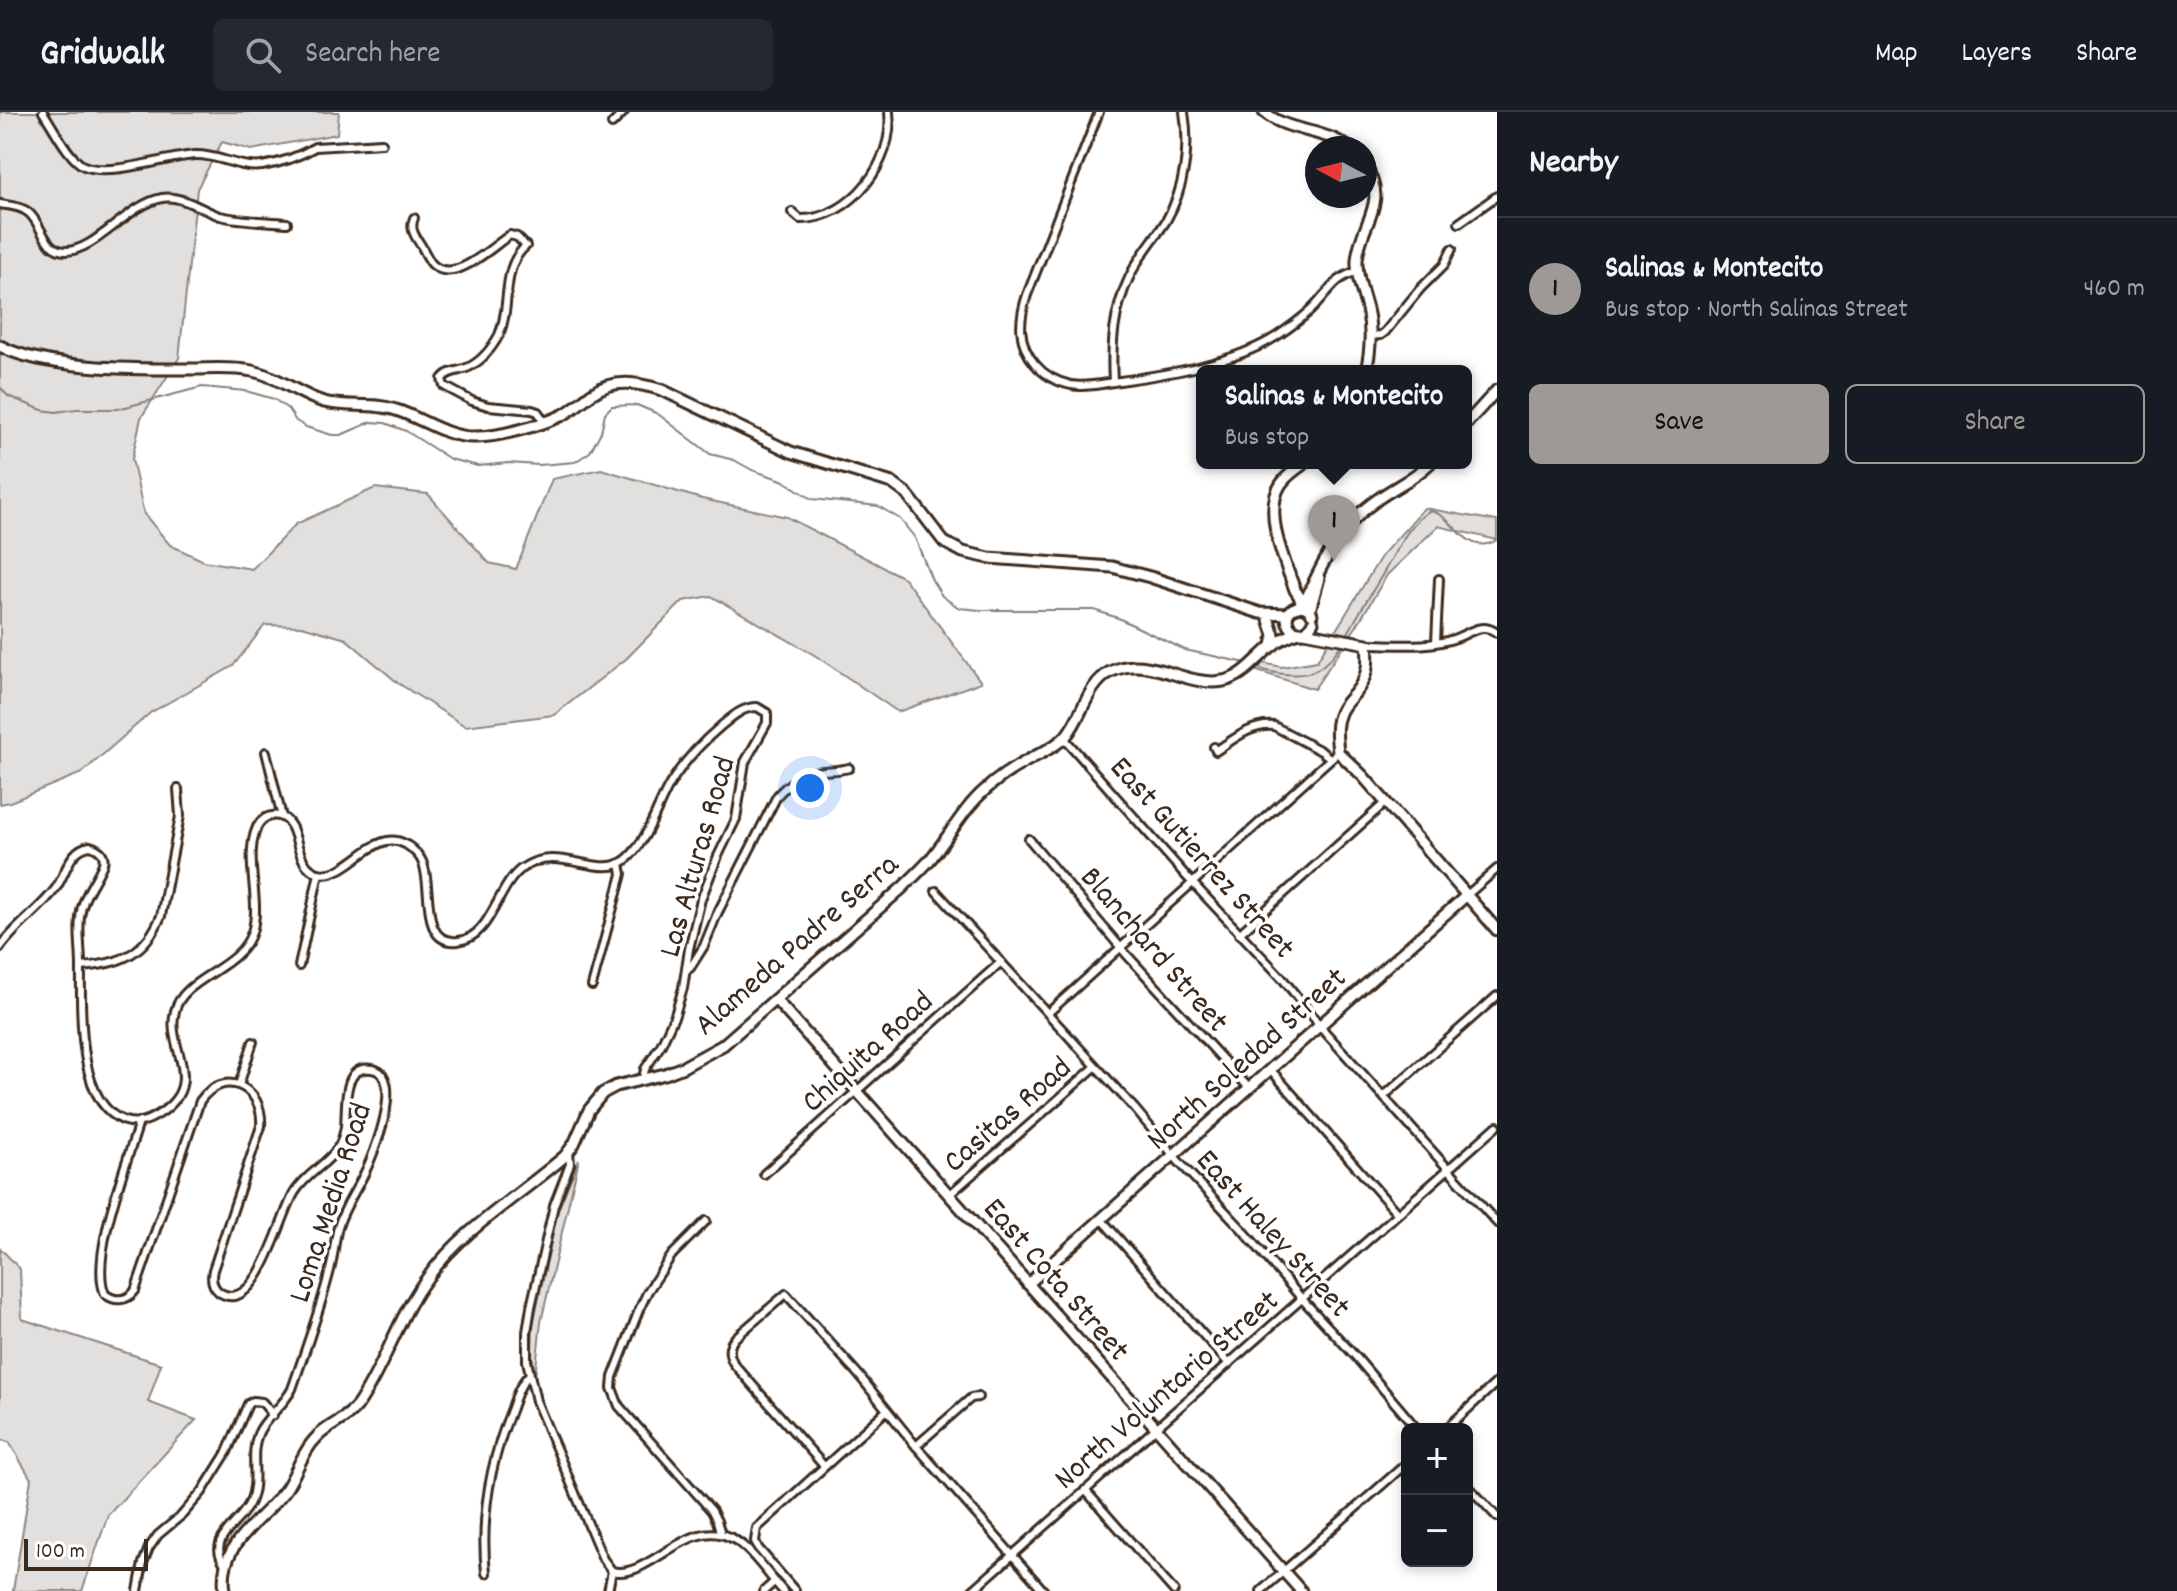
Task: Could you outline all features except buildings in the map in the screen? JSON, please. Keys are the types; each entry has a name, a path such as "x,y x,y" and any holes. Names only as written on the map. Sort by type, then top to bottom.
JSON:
{"street":[{"path":"43,112 75,162 93,168 117,168 196,155 261,166 306,153 315,147 382,143"},
{"path":"612,124 624,112"},
{"path":"792,212 800,219 817,217 842,205 870,181 888,145 889,112"},
{"path":"1099,112 1027,295 1020,326 1023,342 1037,366 1051,377 1080,386 1196,367"},
{"path":"1113,382 1113,333 1121,298 1132,271 1169,214 1183,176 1187,141 1184,112"},
{"path":"1264,112 1288,126 1328,136"},
{"path":"1459,223 1497,196"},
{"path":"0,204 16,206 28,212 51,245 63,251 92,240 141,206 163,198 181,199 223,217 287,223"},
{"path":"1367,365 1371,336 1357,272 1359,246 1372,208"},
{"path":"414,218 413,232 430,262 440,270 464,267 510,235 526,246 514,259 510,269 505,315 492,347 477,362 446,373 442,379 444,386 472,401 504,409 532,410 538,412 544,421"},
{"path":"1371,336 1385,332 1446,263 1452,249"},
{"path":"1201,365 1248,351 1277,336 1306,315 1340,279 1357,272"},
{"path":"0,346 28,356 86,364 256,371 277,378 321,401 390,408 462,436 491,436 563,415 605,387 624,383 647,386 662,390 791,452 892,483 907,494 937,535 958,551 989,558 1124,569 1265,616 1296,613 1331,636"},
{"path":"1472,417 1497,390"},
{"path":"1298,469 1281,484 1274,506 1278,538 1299,596 1291,628 1367,644 1436,642 1454,639 1478,627 1497,633"},
{"path":"1296,613 1330,550 1352,521 1378,498 1424,469"},
{"path":"1296,613 1318,585 1319,575"},
{"path":"1436,642 1439,579"},
{"path":"1294,588 1309,590"},
{"name":"Alameda Padre Serra","path":"225,1591 224,1578 229,1555 242,1535 285,1490 316,1439 351,1414 357,1406 416,1295 433,1270 478,1227 569,1152 589,1110 603,1093 616,1086 691,1064 723,1045 928,862 985,790 1015,767 1064,738 1095,685 1113,671 1127,666 1142,666 1194,680 1223,681 1241,673 1273,645 1296,613"},
{"path":"1265,616 1274,635 1273,645"},
{"path":"1302,632 1310,628 1313,622"},
{"name":"Alameda Padre Serra","path":"1273,645 1302,632"},
{"path":"1048,1013 1334,755 1337,722 1343,705 1356,692 1368,670 1367,644"},
{"name":"Las Alturas Road","path":"620,864 634,851 670,783 694,750 741,711 751,707 764,710 767,723 745,762 736,819 706,883 693,928 683,988 672,1022 645,1069 643,1079"},
{"path":"1214,747 1216,751 1249,729 1274,726 1334,755 1386,802 1497,930"},
{"name":"East Gutierrez Street","path":"1064,738 1282,978 1320,1025 1497,1223"},
{"path":"266,752 282,817"},
{"path":"686,970 704,946 777,796 806,775 849,768"},
{"path":"81,967 103,964 136,953 156,928 180,816 178,789"},
{"path":"1239,934 1386,802"},
{"path":"0,948 50,896 73,854 86,846 95,846 104,860 81,908 82,1023 92,1084 98,1097 109,1112 127,1121 139,1122 148,1121 162,1112 180,1090 182,1062 173,1020 176,1005 186,992 240,953 250,938 255,919 252,880 255,835 260,822 274,815 282,817 292,827 307,865 319,873 338,869 381,843 406,845 425,864 432,927 443,938 456,942 476,934 511,879 535,861 563,859 603,867 620,864 622,874 592,986"},
{"name":"Blanchard Street","path":"1029,839 1121,948 1249,1088"},
{"name":"North Soledad Street","path":"1028,1284 1497,869"},
{"path":"299,966 319,873"},
{"name":"East Haley Street","path":"936,891 1135,1109 1412,1423"},
{"name":"Chiquita Road","path":"764,1174 1001,962"},
{"path":"1384,1096 1497,996"},
{"name":"East Cota Street","path":"776,1000 1301,1591"},
{"path":"139,1122 113,1204 104,1246 102,1286 105,1294 116,1300 128,1297 137,1287 200,1101 218,1085 239,1085 253,1042"},
{"name":"Casitas Road","path":"949,1195 1095,1067"},
{"name":"Loma Media Road","path":"226,1565 220,1558 219,1543 252,1499 256,1438 292,1389 326,1286 342,1215 376,1145 387,1099 383,1074 365,1069 354,1074 348,1090 344,1132 339,1145 293,1193 258,1277 244,1291 230,1295 217,1290 212,1282 213,1270 262,1116 254,1096 239,1085"},
{"path":"1270,1069 1397,1213"},
{"name":"North Voluntario Street","path":"972,1591 1497,1126"},
{"path":"569,1152 570,1164 554,1205 530,1315 527,1352 536,1401 603,1559 612,1571 629,1572 689,1539 721,1534 739,1543 783,1591"},
{"path":"1102,1220 1229,1364"},
{"path":"706,1221 672,1255 654,1282 639,1310 615,1371 612,1388 619,1406 712,1511 721,1534"},
{"path":"824,1466 729,1355 730,1345 736,1337 786,1294 1044,1591"},
{"path":"486,1573 482,1539 494,1461 520,1388 529,1375"},
{"path":"1453,1423 1497,1382"},
{"path":"916,1446 971,1398 978,1397"},
{"path":"138,1591 149,1548 202,1492 227,1452 248,1404 262,1402 273,1415"},
{"path":"795,1591 761,1552 755,1537 760,1523 886,1411"},
{"path":"1261,1591 1401,1468"},
{"path":"1085,1490 1174,1591"},
{"path":"1473,1491 1497,1517"},
{"path":"608,1591 612,1571"},
{"path":"764,1591 774,1582"}],"shaded area":[{"path":"0,112 339,112 337,134 251,150 222,142 197,189 179,358 141,418 132,459 144,514 170,545 204,561 252,569 296,524 375,488 428,494 489,563 516,569 552,479 601,469 702,499 787,517 904,578 981,682 898,712 816,656 711,596 683,601 626,659 554,715 465,726 398,683 346,639 302,626 265,625 233,666 150,713 82,773 0,804"},
{"path":"1424,508 1497,521 1497,540 1438,526 1387,575 1314,689 1254,670 1262,663 1282,667 1317,661 1382,555"},
{"path":"579,1159 541,1322 535,1377 533,1324 558,1210"},
{"path":"0,1248 20,1269 22,1319 161,1364 148,1402 196,1420 108,1515 82,1591 13,1591 31,1479 9,1442 0,1440"}],"waterway":[{"path":"0,387 8,396 42,410 56,412 118,409 202,387 246,391 274,399 306,427 341,435 371,422 385,423 406,431 450,459 478,466 575,462 590,452 601,432 605,413 612,406 637,405 658,414 710,454 734,460 782,480 812,499 878,506 900,519 915,538 942,596 959,608 1094,610 1185,650 1246,663"},
{"path":"1346,637 1402,541 1414,524 1429,511 1446,519 1476,544 1497,540"},
{"path":"1258,668 1287,674 1310,672 1328,661 1343,642"}],"place":[{"name":"Salinas & Montecito","path":"1334,561"}]}
